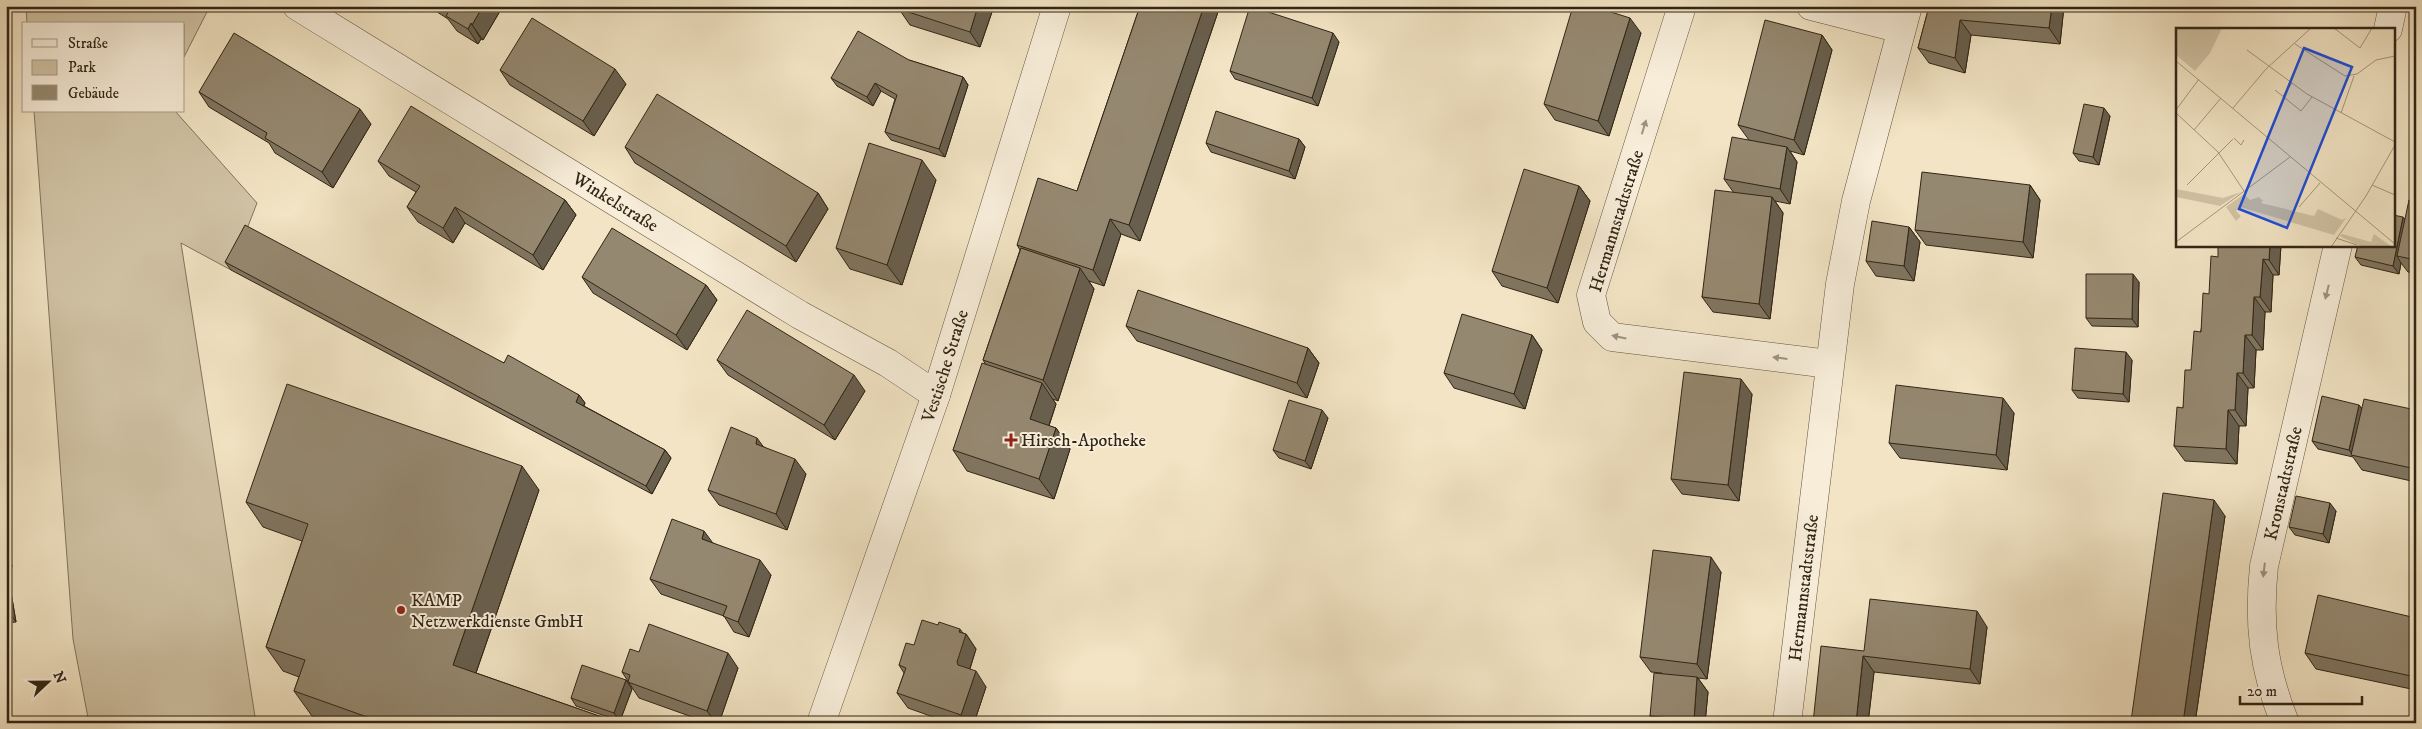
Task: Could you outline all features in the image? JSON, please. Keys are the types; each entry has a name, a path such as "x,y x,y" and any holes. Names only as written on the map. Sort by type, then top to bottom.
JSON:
{"street":[{"name":"Winkelstraße","path":"297,6 800,315 888,363 936,396"},
{"name":"Vestische Straße","path":"821,723 936,396 1057,6"},
{"name":"Hermannstadtstraße","path":"1682,6 1591,296 1597,322 1612,337 1829,364"},
{"name":"Hermannstadtstraße","path":"1787,723 1840,284 1856,201 1905,18 1811,6"},
{"path":"2388,28 2393,6"},
{"name":"Kronstadtstraße","path":"2285,723 2269,679 2265,656 2261,618 2264,566 2338,246"}],"green space":[{"path":"26,6 210,6 185,55 185,22 27,22"},
{"path":"34,112 176,112 257,203 231,270 181,243 256,723 89,723 73,639"}],"building":[{"path":"442,6 483,6 468,29 446,16 449,11"},
{"path":"901,6 978,6 970,32 899,9"},
{"path":"1140,6 1204,6 1129,225 1110,219 1093,270 1017,245 1038,178 1077,191"},
{"path":"1250,6 1333,33 1312,98 1230,71"},
{"path":"1573,6 1592,6 1630,18 1598,121 1544,104"},
{"path":"1928,6 2052,6 2049,28 1960,20 1955,58 1918,48"},
{"path":"532,18 615,69 583,121 500,70"},
{"path":"1765,20 1822,35 1794,140 1738,125"},
{"path":"858,31 909,60 963,77 939,149 885,132 897,95 875,83 867,97 831,78"},
{"path":"234,33 360,109 322,172 265,138 267,133 199,92"},
{"path":"657,94 818,193 786,246 625,147"},
{"path":"2084,104 2104,108 2093,157 2073,153"},
{"path":"411,106 565,200 533,255 455,207 443,228 407,207 420,186 378,161"},
{"path":"1216,111 1299,139 1289,171 1206,143"},
{"path":"1732,137 1787,147 1780,189 1724,179"},
{"path":"869,143 922,160 887,265 836,248"},
{"path":"1524,169 1579,186 1547,288 1492,271"},
{"path":"1922,172 2030,185 2023,242 1915,230"},
{"path":"1715,190 1772,197 1759,304 1702,297"},
{"path":"2409,200 2416,202 2416,260 2397,256"},
{"path":"2394,215 2403,217 2393,266 2355,257 2358,246 2394,246"},
{"path":"1872,221 1909,227 1904,266 1866,261"},
{"path":"245,225 504,363 508,355 579,395 576,402 665,450 646,486 225,262"},
{"path":"612,228 706,285 676,335 582,277"},
{"path":"2218,246 2270,246 2269,260 2263,259 2260,297 2254,297 2252,335 2245,335 2243,373 2237,373 2235,410 2228,410 2226,449 2174,446 2177,407 2183,408 2185,370 2191,370 2194,331 2201,332 2203,293 2209,294 2211,256 2218,257"},
{"path":"1021,248 1080,268 1043,380 983,360"},
{"path":"2086,274 2133,274 2132,319 2086,318"},
{"path":"1138,290 1308,348 1297,383 1126,326"},
{"path":"747,310 854,375 824,425 717,360"},
{"path":"1462,314 1532,335 1514,394 1444,373"},
{"path":"2075,348 2126,352 2123,394 2072,390"},
{"path":"982,363 1042,383 1030,419 1056,428 1039,479 953,450"},
{"path":"1684,372 1741,379 1728,485 1671,479"},
{"name":"KAMP Netzwerkdienste GmbH","path":"287,384 522,466 453,665 619,723 384,723 294,691 305,660 266,647 308,524 246,502"},
{"path":"1896,385 2003,398 1996,455 1889,443"},
{"path":"2322,396 2359,405 2349,450 2312,441"},
{"path":"2364,399 2416,410 2416,469 2351,455"},
{"path":"1289,400 1322,410 1305,461 1273,450"},
{"path":"731,427 757,438 756,444 795,459 776,514 708,490"},
{"path":"2163,493 2214,500 2183,723 2131,721"},
{"path":"2296,496 2330,503 2323,534 2289,527"},
{"path":"672,519 704,531 702,539 760,560 738,622 723,616 727,606 650,579"},
{"path":"1653,550 1711,557 1697,664 1640,657"},
{"path":"6,589 10,614 6,614"},
{"path":"2318,595 2416,618 2416,656 2411,676 2305,653"},
{"path":"1870,599 1977,611 1970,669 1863,656 1856,723 1813,723 1821,646 1864,651"},
{"path":"922,620 938,625 939,622 960,629 959,632 966,634 957,662 958,665 976,671 961,715 897,693 906,668 899,665 906,643 914,645"},
{"path":"649,624 728,653 707,711 628,682 630,675 622,672 630,649 639,652"},
{"path":"582,665 626,680 614,713 571,698"},
{"path":"1654,673 1697,677 1694,720 1650,716"},
{"path":"21,720 28,723 6,723 6,721"}],"place":[{"name":"Hirsch-Apotheke","path":"1011,440"},
{"name":"KAMP Netzwerkdienste GmbH","path":"401,610"}]}
